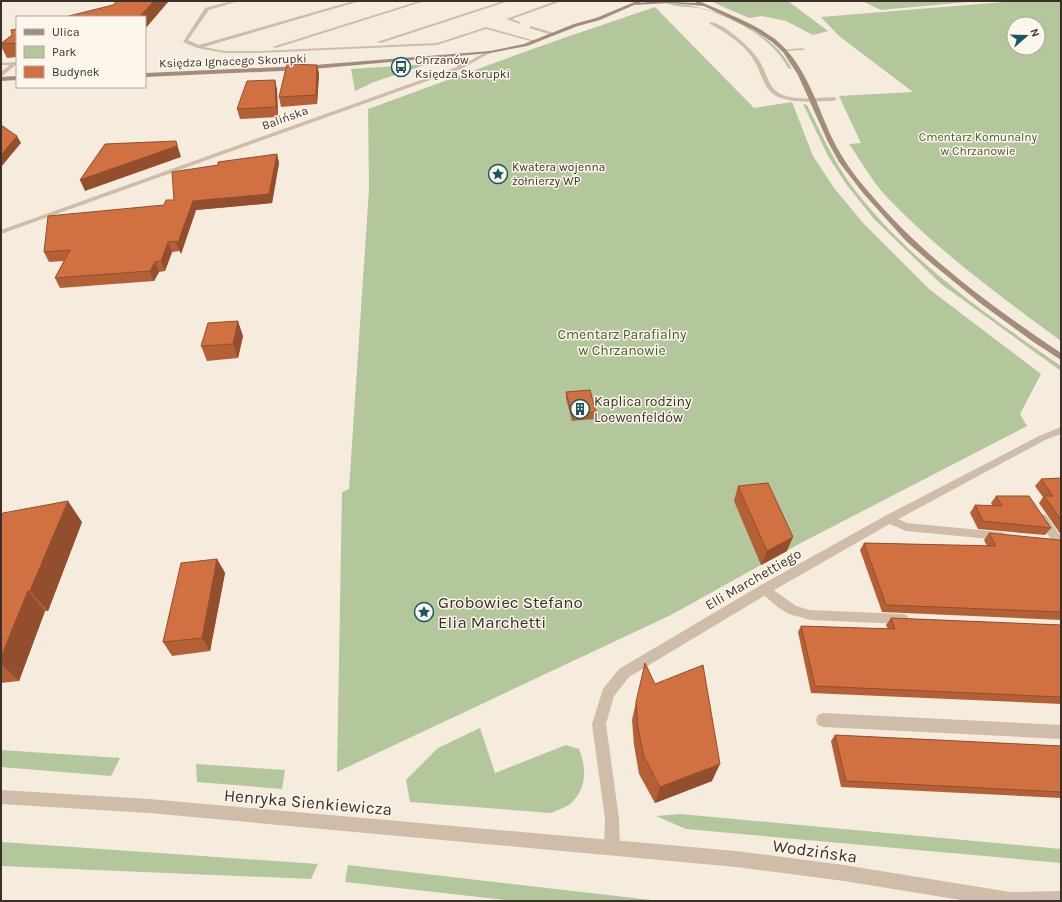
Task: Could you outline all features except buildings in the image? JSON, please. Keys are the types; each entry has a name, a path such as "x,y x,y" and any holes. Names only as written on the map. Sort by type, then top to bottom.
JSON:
{"main road":[{"name":"Balińska","path":"490,52 520,46 576,25 598,19 641,1"},
{"path":"625,8 649,3 681,1 705,5"},
{"path":"696,1 752,26 773,41 794,65 839,156 865,192 927,255 1018,327 1061,357"},
{"name":"Balińska","path":"576,25 595,14"},
{"name":"Księdza Ignacego Skorupki","path":"146,75 257,71 444,57 490,52"},
{"path":"1,79 16,78"}],"street":[{"path":"237,1 207,9 185,41 199,47 225,52 259,52 437,44 486,28 534,41"},
{"path":"199,47 358,1"},
{"path":"259,52 423,1"},
{"path":"366,46 506,1"},
{"path":"518,23 508,18 560,1"},
{"path":"712,23 739,40 756,59 767,82 775,93 787,97 834,99"},
{"path":"530,27 552,34"},
{"path":"782,50 803,49"},
{"name":"Balińska","path":"1,232 459,68 476,61 490,52"},
{"path":"444,57 460,60 459,68"},
{"path":"1,64 15,64 1,75"},
{"name":"Elli Marchettiego","path":"612,847 612,819 599,724 608,693 618,679 628,670 889,518 1030,444 1061,430"},
{"path":"1036,510 1059,544"},
{"path":"889,518 906,527 1012,537"},
{"path":"1043,540 1059,544"},
{"path":"765,589 793,610 810,615 912,620"},
{"path":"823,720 1061,732"},
{"name":"Henryka Sienkiewicza","path":"1,797 157,807 612,847"},
{"name":"Wodzińska","path":"612,847 736,859 844,873 1012,901 1061,899"}],"green space":[{"path":"710,1 788,1 828,31 813,35 786,21 762,16 749,18"},
{"path":"862,1 978,1 881,10"},
{"name":"Cmentarz Komunalny w Chrzanowie","path":"1016,1 1061,1 1061,341 948,254 906,216 876,184 849,144 861,143 839,96 913,92 839,36 821,17"},
{"path":"666,3 683,4 701,8 737,21 754,30 770,42 782,54 792,69 788,68 773,47 740,24 703,9 675,6"},
{"name":"Cmentarz Parafialny w Chrzanowie","path":"655,7 754,108 792,102 813,156 834,188 864,224 929,289 1041,374 1020,414 1027,426 797,545 671,615 337,772 342,492 349,489 369,189 368,109 555,41"},
{"path":"428,64 374,82 355,91 351,69"},
{"path":"803,104 807,105 833,156 851,185 873,212 897,237 948,284 1061,366 1061,371 941,284 874,219 846,184 828,156"},
{"path":"480,728 495,773 566,745 579,749 582,757 584,779 575,799 569,805 551,813 410,802 406,780 438,748"},
{"path":"1,750 120,758 111,776 1,767"},
{"path":"196,764 285,770 282,789 197,782"},
{"path":"680,814 1061,849 1061,863 686,829 656,816"},
{"path":"1,842 318,864 311,879 1,866"},
{"path":"348,865 660,901 514,901 345,882"}],"place":[{"name":"Chrzanów Księdza Skorupki","path":"401,67"},
{"name":"Kwatera wojenna żołnierzy WP","path":"498,174"},
{"name":"Kaplica rodziny Loewenfeldów","path":"580,409"},
{"name":"Grobowiec Stefano Elia Marchetti","path":"424,612"}]}
